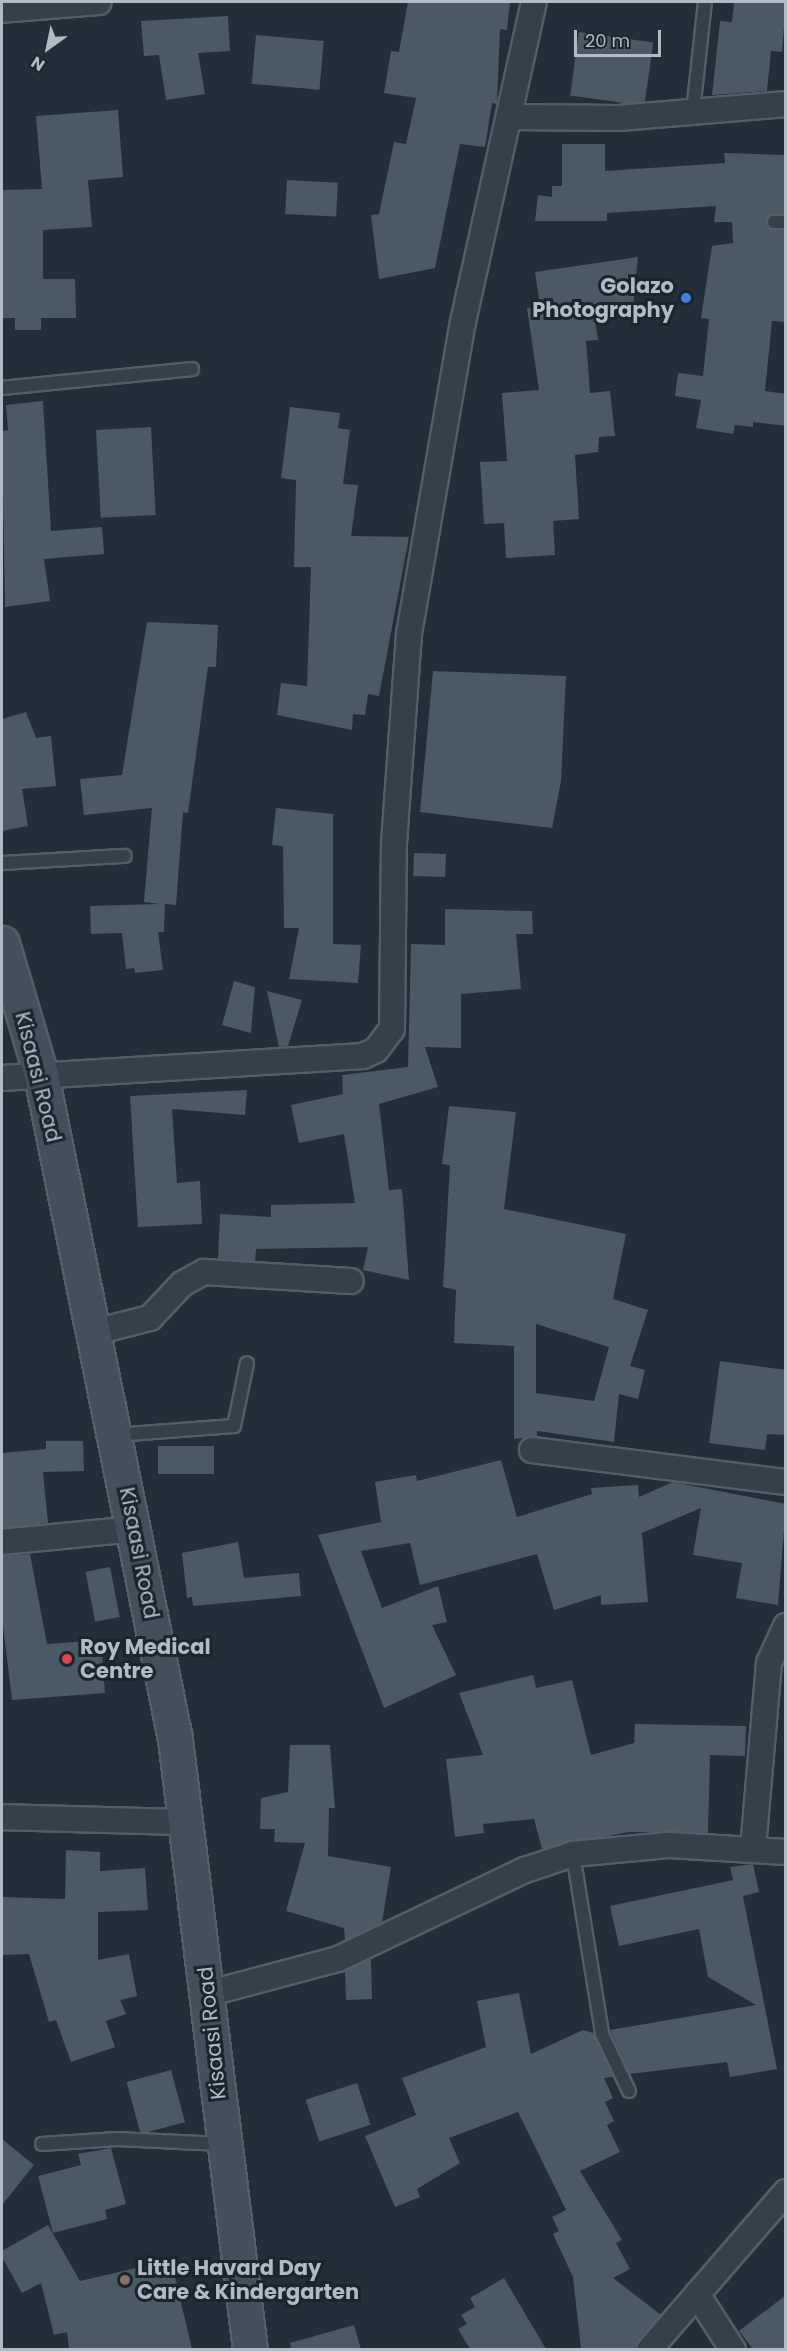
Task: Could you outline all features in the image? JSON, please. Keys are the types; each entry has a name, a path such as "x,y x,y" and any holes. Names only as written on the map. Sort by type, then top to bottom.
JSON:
{"main road":[{"name":"Kisaasi Road","path":"2,943 41,1075 91,1333 135,1529 186,1822 210,1993 247,2349"}],"street":[{"path":"2,10 99,2"},
{"path":"2,1078 363,1056 376,1050 392,1029 394,843 409,634 463,322 534,2"},
{"path":"510,117 693,112 786,104"},
{"path":"91,1333 150,1318 182,1284 204,1272 351,1281"},
{"path":"532,1450 786,1482"},
{"path":"2,1542 135,1529"},
{"path":"753,1849 770,1663 786,1626"},
{"path":"2,1817 186,1822"},
{"path":"210,1993 338,1959 525,1870 573,1854 669,1845 786,1852"},
{"path":"649,2349 786,2192"},
{"path":"697,2294 733,2349"}],"lane":[{"path":"693,112 705,2"},
{"path":"2,388 192,369"},
{"path":"2,863 125,856"},
{"path":"114,1435 234,1426 247,1363"},
{"path":"573,1854 602,2034 629,2091"},
{"path":"42,2144 117,2139 224,2144"}],"building":[{"path":"408,2 510,2 507,30 500,29 497,104 492,103 485,147 460,144 435,268 379,279 371,215 379,214 394,142 406,144 416,98 384,93 391,51 399,52"},
{"path":"734,2 786,2 782,52 771,51 767,91 712,95 720,21 732,22"},
{"path":"228,16 230,51 198,53 205,94 166,100 159,55 144,56 141,21"},
{"path":"579,32 653,42 644,106 570,95"},
{"path":"256,35 324,41 319,90 252,84"},
{"path":"118,110 123,177 88,180 92,227 43,230 43,279 75,279 76,318 41,318 41,330 15,330 15,318 2,318 2,190 42,189 36,116"},
{"path":"562,144 605,144 605,171 725,163 724,153 786,155 786,214 770,215 766,221 770,229 786,230 786,322 772,321 765,391 786,394 786,426 753,422 753,427 735,425 733,434 696,428 701,400 675,396 678,373 703,376 709,319 701,318 712,246 733,243 732,222 714,222 716,206 607,213 607,221 535,221 538,195 552,197 552,186 562,186"},
{"path":"287,180 338,183 336,217 285,214"},
{"path":"638,257 632,316 594,312 598,340 586,341 590,393 610,391 615,436 599,437 598,452 575,455 579,519 553,521 555,555 506,558 504,523 484,524 480,462 507,461 502,393 539,390 527,308 540,306 535,272"},
{"path":"43,401 51,531 102,527 104,554 44,559 50,601 5,607 2,431 8,430 6,405"},
{"path":"290,407 340,413 338,428 350,430 343,484 358,485 351,536 409,537 379,696 368,694 365,715 353,714 352,730 277,715 281,683 307,686 311,567 294,567 296,480 281,478"},
{"path":"151,427 156,515 101,518 96,430"},
{"path":"147,622 218,625 216,667 208,667 188,813 183,812 176,905 165,904 164,932 158,932 163,970 135,973 134,968 126,969 122,933 91,934 90,906 160,904 144,902 152,808 84,815 80,779 122,775"},
{"path":"433,671 566,676 561,781 552,828 420,812"},
{"path":"26,712 36,738 51,736 56,786 22,789 28,826 2,831 2,719"},
{"path":"276,808 333,814 333,944 361,945 358,983 289,979 299,928 284,928 283,846 272,845"},
{"path":"414,853 446,854 445,877 413,876"},
{"path":"445,909 532,911 533,934 516,934 521,989 461,994 461,1048 425,1047 438,1087 379,1104 389,1190 402,1189 409,1280 363,1270 368,1247 256,1249 255,1261 218,1259 220,1214 271,1217 271,1205 355,1203 344,1134 299,1143 291,1105 343,1094 342,1075 408,1067 411,944 445,945"},
{"path":"234,981 255,987 251,1033 222,1025"},
{"path":"267,991 302,1000 288,1046 279,1047"},
{"path":"247,1090 245,1115 172,1109 177,1183 200,1181 202,1224 138,1227 130,1096"},
{"path":"449,1106 516,1112 504,1209 626,1234 613,1299 648,1310 630,1366 645,1370 638,1399 619,1394 614,1442 537,1431 537,1436 514,1439 514,1346 454,1343 456,1290 443,1287 450,1165 442,1164","holes":["536,1324 609,1347 594,1401 536,1393"]},
{"path":"720,1361 786,1370 786,1435 767,1434 765,1450 709,1443"},
{"path":"46,1441 83,1441 84,1471 43,1472 48,1523 2,1528 2,1453 46,1449"},
{"path":"158,1446 214,1446 214,1474 158,1474"},
{"path":"501,1460 517,1517 592,1494 591,1488 638,1485 639,1497 673,1482 786,1504 778,1605 736,1598 742,1563 693,1555 701,1508 642,1533 648,1602 601,1605 601,1595 554,1610 537,1554 420,1585 410,1543 361,1551 382,1608 438,1586 447,1622 432,1625 456,1675 384,1708 318,1535 381,1522 375,1482 416,1475 417,1481"},
{"path":"238,1542 244,1578 299,1573 301,1596 193,1606 192,1597 187,1598 182,1553"},
{"path":"30,1554 47,1644 101,1640 105,1693 12,1700 2,1617 2,1556"},
{"path":"110,1567 120,1617 95,1622 85,1572"},
{"path":"533,1675 536,1688 572,1680 591,1755 634,1743 635,1724 746,1726 745,1756 710,1755 708,1833 629,1832 542,1849 534,1819 483,1824 484,1833 455,1837 446,1759 483,1755 459,1693"},
{"path":"290,1745 330,1745 335,1808 329,1808 328,1856 391,1867 382,1922 345,1940 344,1928 286,1911 305,1843 274,1842 275,1829 260,1829 261,1798 288,1792"},
{"path":"66,1850 100,1852 100,1871 145,1868 148,1910 98,1912 98,1960 129,1954 137,1996 120,2000 126,2014 106,2021 115,2047 71,2062 56,2020 49,2022 29,1954 2,1955 2,1897 65,1899"},
{"path":"753,1864 759,1892 743,1896 777,2069 730,2077 727,2062 630,2074 610,2030 756,2005 708,1977 699,1929 619,1946 610,1906 733,1880 730,1867"},
{"path":"371,1959 372,1999 346,2000 345,1971"},
{"path":"519,1993 531,2054 583,2030 593,2033 613,2077 604,2078 613,2098 605,2102 614,2121 607,2125 620,2152 580,2171 622,2240 616,2243 630,2269 613,2278 661,2315 635,2349 581,2349 573,2277 553,2234 559,2231 552,2217 566,2210 518,2112 449,2138 460,2163 417,2189 420,2197 395,2207 365,2136 416,2115 402,2078 486,2047 477,2001"},
{"path":"171,2070 185,2122 141,2134 127,2082"},
{"path":"357,2083 371,2125 319,2142 306,2100"},
{"path":"2,2139 34,2165 2,2205"},
{"path":"111,2148 126,2204 105,2210 107,2219 53,2233 38,2176 81,2165 78,2154"},
{"path":"48,2225 80,2281 171,2260 192,2349 69,2349 67,2332 54,2335 41,2283 22,2293 2,2257 2,2251"},
{"path":"504,2278 546,2349 470,2349 458,2329 467,2324 461,2315 475,2307 470,2298"},
{"path":"786,2295 786,2349 753,2349 739,2331"},
{"path":"354,2325 361,2349 291,2349 290,2343"}],"place":[{"name":"Golazo Photography","path":"686,298"},
{"name":"Roy Medical Centre","path":"67,1659"},
{"name":"Little Havard Day Care & Kindergarten","path":"125,2280"}]}
